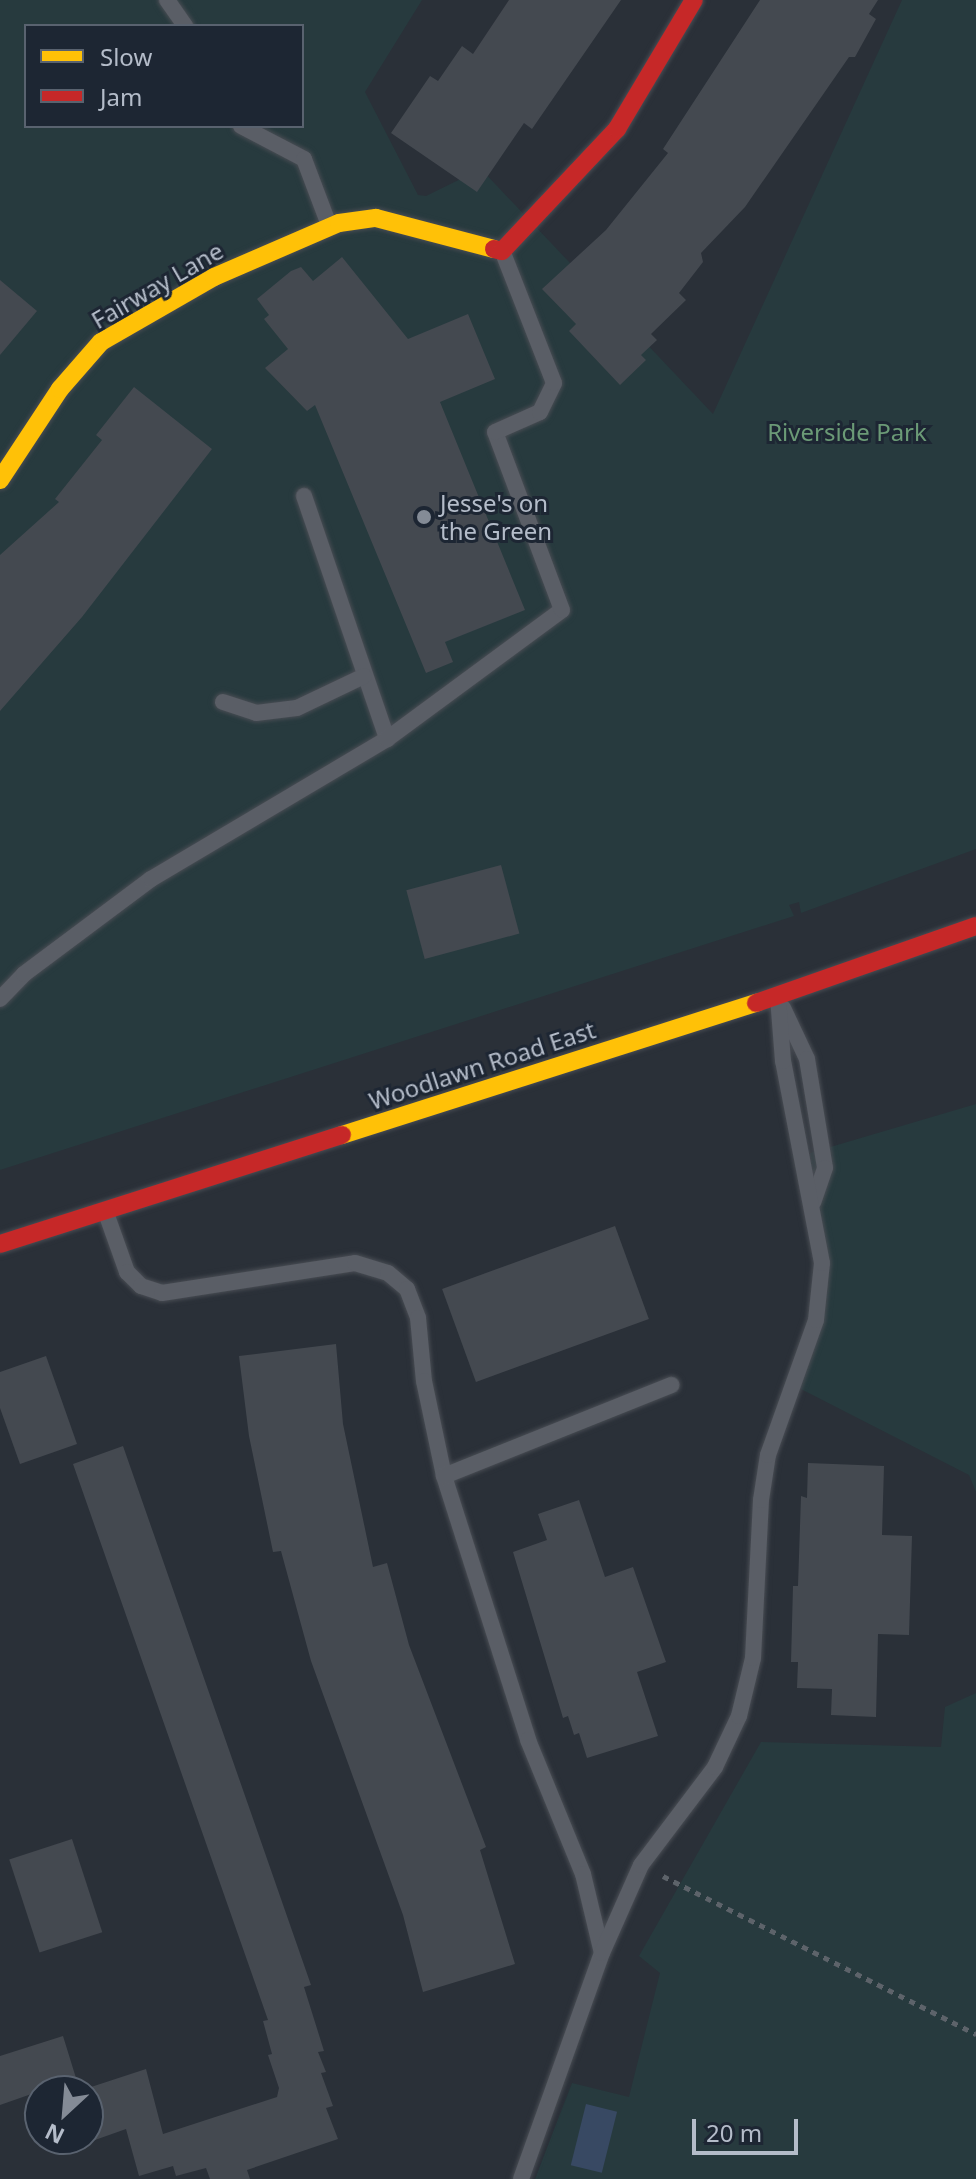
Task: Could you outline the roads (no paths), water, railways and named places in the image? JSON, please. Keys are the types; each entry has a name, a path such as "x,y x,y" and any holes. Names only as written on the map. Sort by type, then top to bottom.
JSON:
{"main road":[{"path":"502,251 617,129 694,0"},
{"name":"Fairway Lane","path":"0,480 60,389 101,342 214,277 304,236 329,227 376,218 502,251"},
{"name":"Woodlawn Road East","path":"0,1244 778,996 976,926"}],"lane":[{"path":"167,0 184,24"},
{"path":"245,128 304,159 329,227"},
{"path":"0,999 24,974 151,879 387,739 562,610 495,432 540,412 554,383 502,251"},
{"path":"304,496 387,739"},
{"path":"223,702 256,713 297,708 364,676"},
{"path":"778,996 807,1059 825,1168 813,1202"},
{"path":"521,2179 602,1953 641,1865 715,1767 739,1716 753,1658 761,1500 768,1455 821,1297 822,1263 813,1202 801,1169 778,996"},
{"path":"105,1211 127,1272 141,1286 162,1293 355,1263 388,1273 407,1289 418,1318 424,1381 444,1476 528,1740 583,1874 602,1953"},
{"path":"444,1476 671,1385"}],"water":[{"path":"586,2104 617,2112 602,2173 571,2165"}],"place":[{"name":"Jesse's on the Green","path":"424,517"}],"park label":[{"name":"Riverside Park","path":"847,432"}]}
